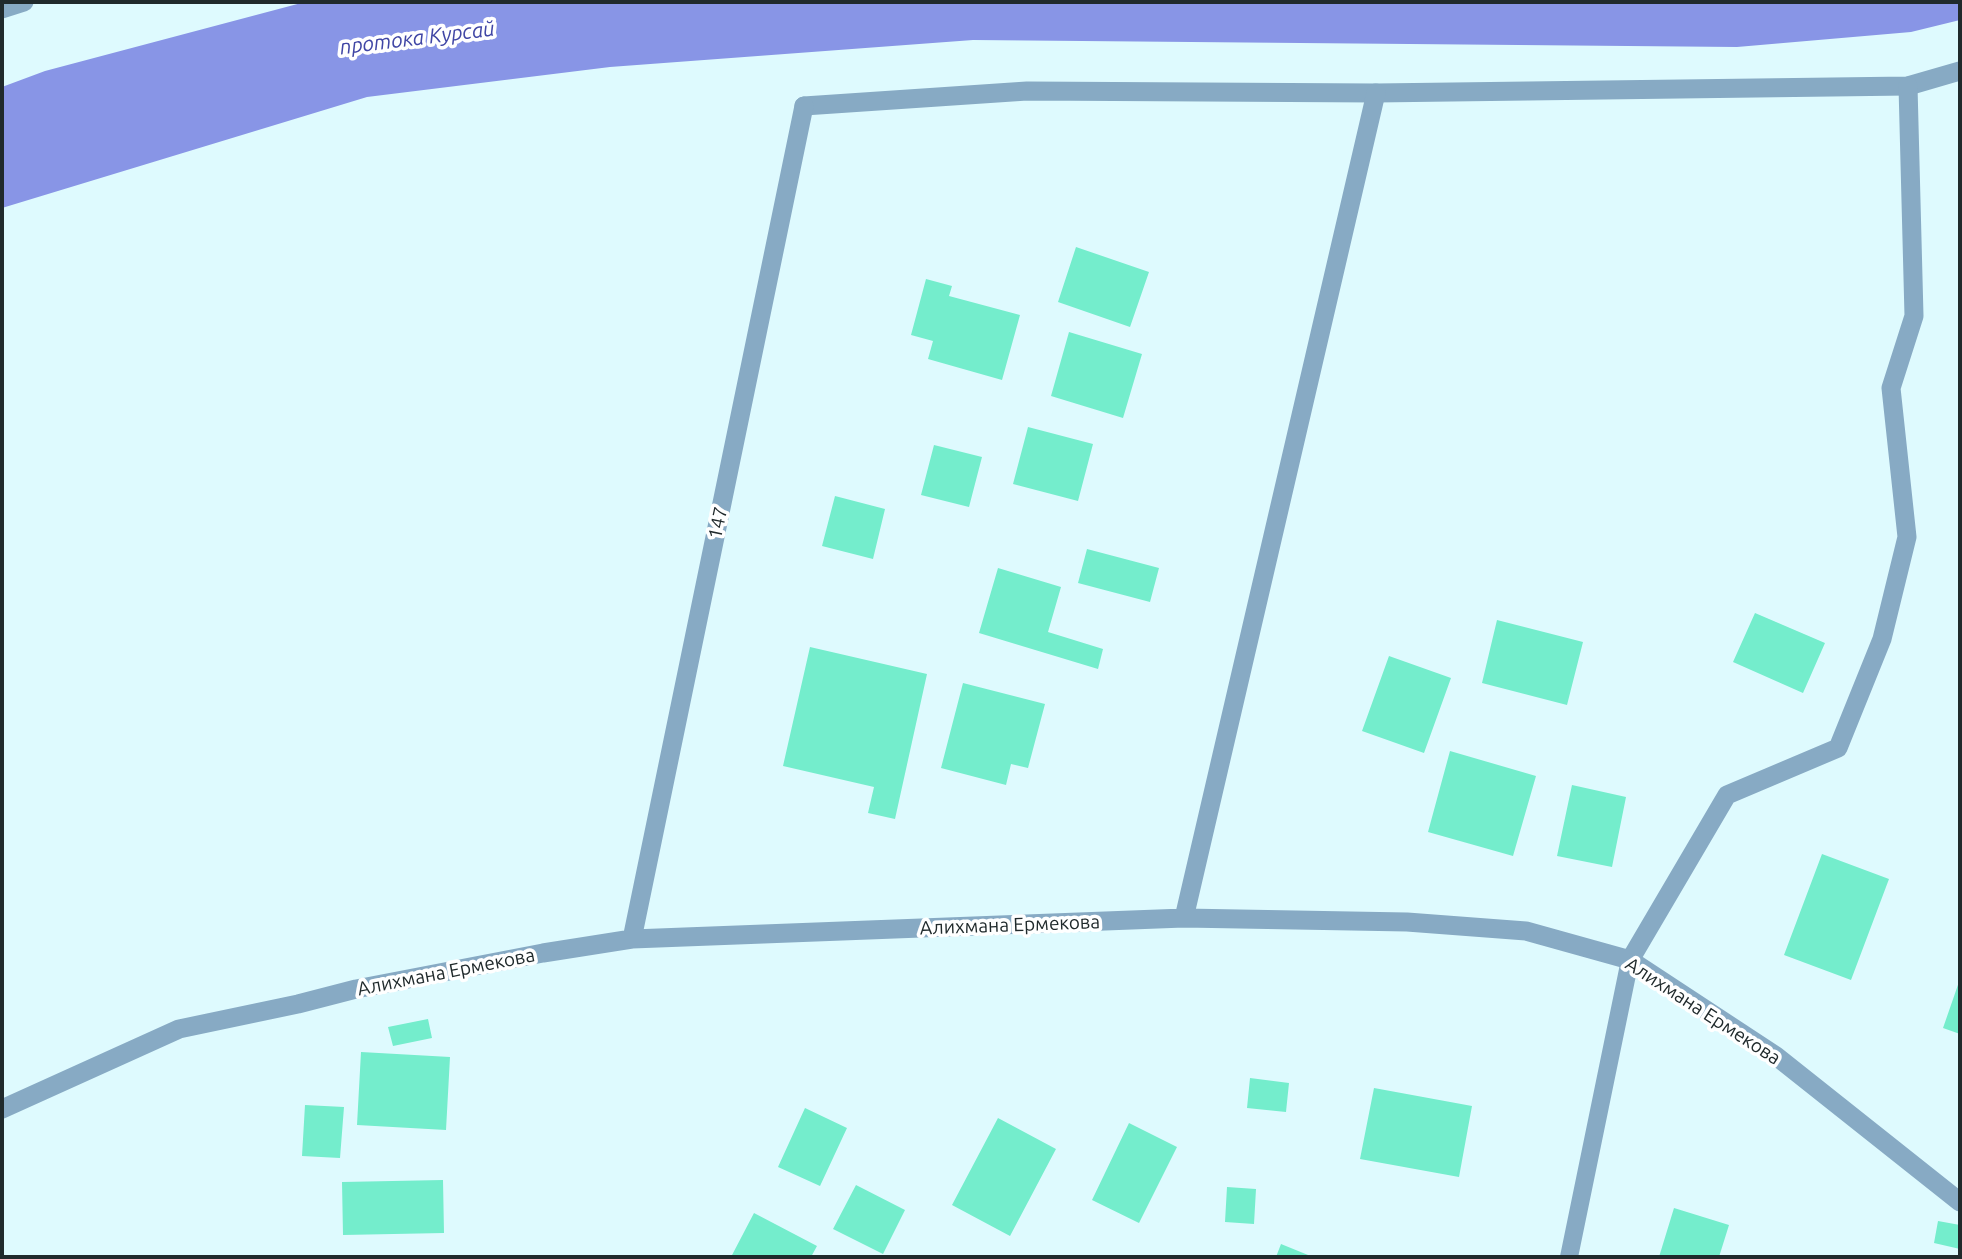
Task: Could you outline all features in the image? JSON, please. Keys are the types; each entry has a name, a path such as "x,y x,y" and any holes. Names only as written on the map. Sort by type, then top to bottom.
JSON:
{"street":[{"path":"2,9 24,2"},
{"path":"1184,918 1376,93 1909,86 1960,71"},
{"path":"1630,960 1727,795 1838,748 1882,639 1907,537 1891,388 1914,316 1909,86"},
{"name":"147","path":"632,939 804,106 1027,91 1376,93"},
{"name":"Алихмана Ермекова","path":"2,1109 179,1029 356,989 632,939 1184,918 1407,922 1526,931 1630,960 1776,1056 1960,1202"}],"lane":[{"path":"1569,1257 1630,960"}],"water":[{"name":"протока Курсай","path":"305,2 1960,2 1960,20 1911,32 1737,47 973,40 610,67 367,97 2,208 2,87 45,71"}],"building":[{"path":"1076,247 1149,272 1130,327 1058,302"},
{"path":"926,279 952,286 949,296 1020,315 1002,380 928,359 933,341 911,335"},
{"path":"1069,332 1142,354 1123,418 1051,396"},
{"path":"1028,427 1093,444 1078,501 1013,484"},
{"path":"934,445 982,457 969,507 921,495"},
{"path":"835,496 885,509 873,559 822,546"},
{"path":"1087,549 1159,568 1150,602 1078,583"},
{"path":"998,568 1061,587 1048,632 1103,649 1098,669 979,633"},
{"path":"1755,613 1825,643 1803,693 1733,662"},
{"path":"1497,620 1583,642 1567,705 1482,683"},
{"path":"810,647 927,674 895,819 868,813 874,787 783,766"},
{"path":"1389,656 1451,678 1424,753 1362,731"},
{"path":"963,683 1045,704 1028,768 1011,764 1006,785 941,768"},
{"path":"1450,751 1536,776 1513,856 1428,832"},
{"path":"1572,785 1626,797 1612,867 1557,856"},
{"path":"1822,854 1889,879 1851,980 1784,955"},
{"path":"1960,979 1960,1034 1943,1028"},
{"path":"428,1019 432,1038 393,1046 388,1027"},
{"path":"361,1052 450,1057 446,1130 357,1125"},
{"path":"1250,1078 1289,1083 1286,1112 1247,1108"},
{"path":"1374,1088 1472,1106 1459,1177 1360,1159"},
{"path":"305,1105 344,1107 340,1158 302,1156"},
{"path":"805,1108 847,1128 820,1186 778,1167"},
{"path":"998,1118 1056,1149 1010,1236 952,1205"},
{"path":"1129,1123 1177,1147 1139,1223 1092,1200"},
{"path":"443,1180 444,1233 343,1235 342,1182"},
{"path":"856,1185 905,1210 883,1254 833,1229"},
{"path":"1227,1187 1256,1189 1254,1224 1225,1222"},
{"path":"1674,1208 1729,1225 1719,1257 1659,1257"},
{"path":"754,1213 817,1246 811,1257 731,1257"},
{"path":"1938,1221 1960,1225 1960,1249 1934,1243"},
{"path":"1281,1244 1313,1257 1276,1257"}]}
